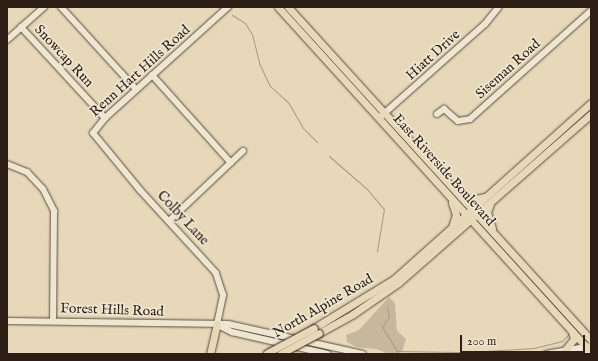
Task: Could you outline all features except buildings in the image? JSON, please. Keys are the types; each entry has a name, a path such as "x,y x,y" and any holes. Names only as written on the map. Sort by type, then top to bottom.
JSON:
{"main road":[{"name":"East Riverside Boulevard","path":"278,7 459,195 480,230 568,327 590,349"},
{"name":"East Riverside Boulevard","path":"288,7 382,115 447,194 496,235 591,340"},
{"name":"North Alpine Road","path":"522,170 591,103"},
{"name":"North Alpine Road","path":"266,353 353,314 398,283 471,214 591,114"},
{"path":"447,194 455,209 455,229 466,228 480,230"},
{"path":"459,195 472,200 490,198 487,212 496,235"},
{"path":"573,320 591,335"},
{"path":"210,354 217,324"},
{"path":"565,350 574,339 568,327"},
{"name":"North Alpine Road","path":"280,354 317,331"}],"street":[{"path":"7,40 44,7"},
{"path":"62,7 136,89"},
{"name":"Renn Hart Hills Road","path":"97,140 93,133 105,118 228,7"},
{"name":"Hiatt Drive","path":"382,115 485,24 499,7"},
{"name":"Siseman Road","path":"437,114 444,110 456,120 462,121 470,119 591,11"},
{"name":"Snowcap Run","path":"21,27 105,118"},
{"path":"152,75 231,163"},
{"name":"Colby Lane","path":"97,140 207,261 221,282 223,295 217,324"},
{"path":"170,221 243,151"},
{"path":"7,164 27,172 43,189 54,210 53,320"},
{"name":"Forest Hills Road","path":"7,321 53,320 228,324 363,354"},
{"name":"Forest Hills Road","path":"217,324 232,332 327,354"},
{"path":"546,354 565,350 590,349"},
{"path":"579,354 590,349"}],"shaded area":[{"path":"389,297 395,303 397,331 406,339 402,352 389,354 376,349 357,347 347,342 346,335 359,330"}],"waterway":[{"path":"232,15 245,23 252,34 260,65 270,86 288,102 303,128 317,142"},
{"path":"329,156 367,189 384,209 377,251"},
{"path":"387,306 389,317 382,327 399,354"},
{"path":"470,352 534,348 562,341 569,334"},
{"path":"396,351 459,352"}]}
